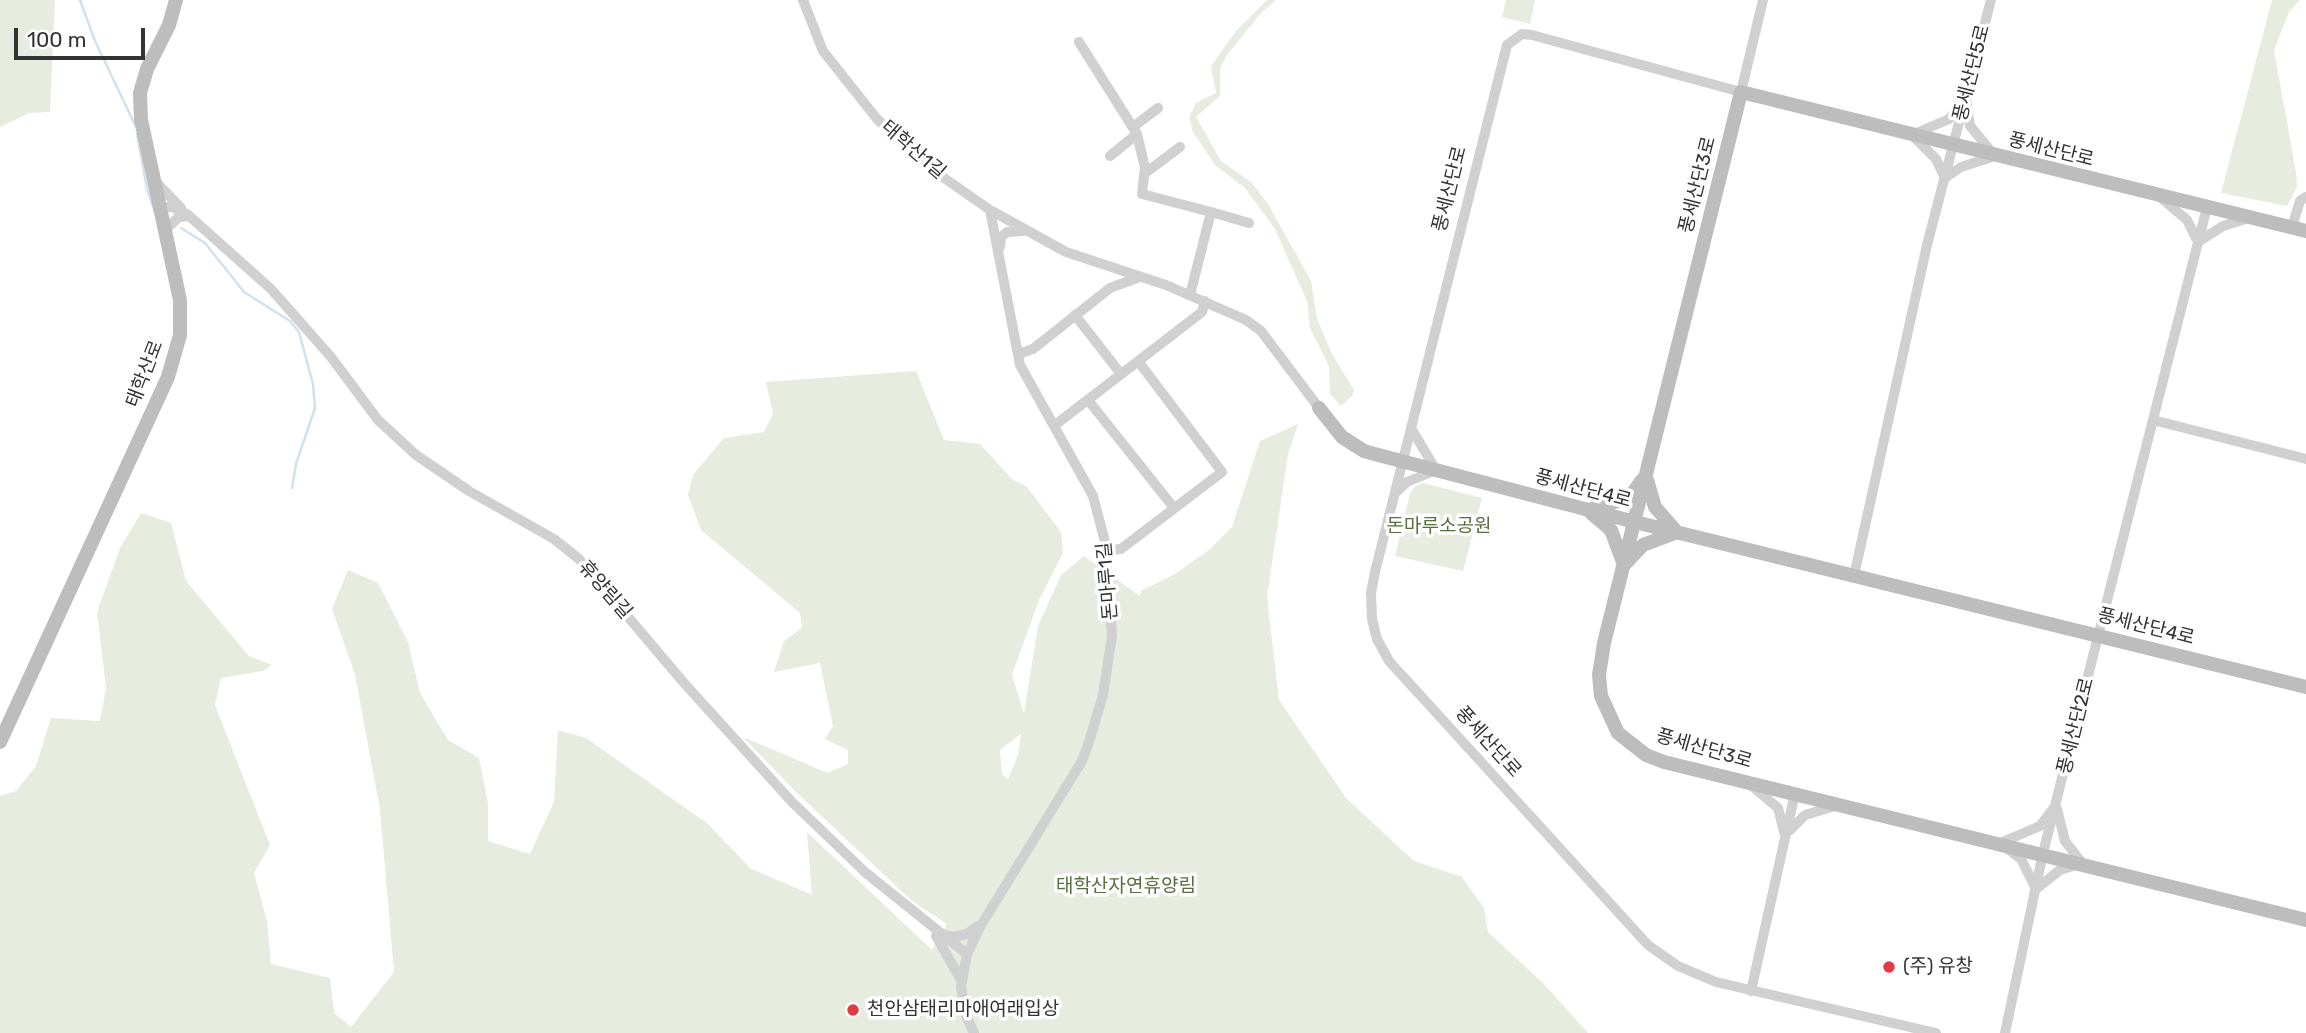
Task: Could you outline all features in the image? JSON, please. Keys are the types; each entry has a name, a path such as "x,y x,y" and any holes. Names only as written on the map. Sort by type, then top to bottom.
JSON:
{"street":[{"name":"태학산로","path":"0,742 168,377 180,335 180,300 141,120 140,93 146,69 169,25 176,0"},
{"name":"태학산1길","path":"803,0 823,51 877,119 912,151 990,210"},
{"path":"1741,92 1763,0"},
{"name":"풍세산단5로","path":"1954,146 1991,0"},
{"name":"풍세산단로","path":"1936,1033 1716,982 1678,966 1648,945 1390,661 1377,639 1372,619 1371,593 1503,57 1515,37 1532,35 1954,146 2299,229"},
{"path":"1079,42 1135,130 1144,174 1142,194 1249,223"},
{"name":"풍세산단3로","path":"1741,92 1599,674 1607,715 1618,733 1646,755 2306,920"},
{"path":"1945,178 1936,159 1912,135 1949,119 1966,98"},
{"path":"1945,178 1961,167 1994,156 1970,127 1966,98"},
{"path":"1110,156 1158,108"},
{"path":"1854,576 1954,146"},
{"path":"1144,174 1180,147"},
{"path":"154,180 189,216"},
{"path":"2160,197 2187,220 2198,242 2223,226 2249,218"},
{"path":"2299,229 2300,201 2306,197"},
{"name":"풍세산단2로","path":"2005,1033 2043,853 2207,206"},
{"name":"휴양림길","path":"160,207 172,207 189,216 288,307 331,357 378,420 416,455 469,491 554,539 579,559 792,802 866,873 936,932 967,954"},
{"path":"990,210 1066,252 1189,295 1237,316 1261,331 1319,408"},
{"name":"돈마루1길","path":"967,954 982,924 1082,761 1103,695 1112,636 1106,551 1093,496 1020,365 990,210"},
{"path":"1189,295 1211,212"},
{"path":"165,230 179,217 189,216"},
{"path":"999,251 1002,237 1007,232 1026,231"},
{"path":"1103,265 1111,288"},
{"path":"1018,354 1033,349 1111,288 1138,277"},
{"path":"1055,425 1202,312 1205,301"},
{"path":"1075,315 1121,374"},
{"path":"1106,551 1121,549 1222,472 1138,361"},
{"path":"1088,400 1174,509"},
{"name":"풍세산단4로","path":"1319,408 1342,437 1364,451 1634,522 2306,687"},
{"path":"2153,420 2306,459"},
{"path":"1394,493 1407,482 1436,470 1410,428"},
{"path":"1587,510 1630,497 1646,475"},
{"path":"1587,510 1611,530 1624,565 1655,538 1678,533 1655,507 1646,475"},
{"path":"1744,781 1778,808 1785,837"},
{"path":"1751,991 1795,793"},
{"path":"1785,837 1805,815 1842,804"},
{"path":"2000,843 2040,827 2056,805"},
{"path":"2000,843 2021,859 2036,889 2060,870 2082,863 2065,841 2056,805"},
{"path":"924,922 945,947 962,983"},
{"path":"936,932 953,937 967,934 982,924"},
{"path":"967,954 962,983 966,1016 974,1033"}],"green space":[{"path":"0,0 55,0 50,112 29,113 0,127"},
{"path":"1267,0 1276,0 1260,14 1226,56 1220,69 1220,96 1196,117 1221,161 1251,182 1268,204 1311,281 1317,319 1332,354 1354,390 1352,396 1341,406 1330,394 1329,366 1310,328 1307,301 1275,229 1245,188 1215,165 1193,132 1189,117 1196,103 1216,93 1211,66 1236,31"},
{"path":"1506,0 1535,0 1530,24 1502,17"},
{"path":"2272,0 2300,0 2289,12 2274,50 2296,172 2297,187 2287,206 2221,193"},
{"name":"태학산자연휴양림","path":"916,371 944,440 980,444 1012,479 1027,487 1061,532 1063,553 1039,600 1012,675 1024,714 1038,626 1061,575 1084,556 1140,596 1141,591 1175,574 1209,550 1232,527 1260,441 1298,424 1288,454 1267,597 1279,700 1346,798 1414,861 1462,877 1484,908 1488,932 1544,984 1588,1033 0,1033 0,796 16,791 36,766 51,718 100,721 106,688 97,612 120,548 141,513 171,523 186,581 249,656 272,665 263,671 221,678 215,705 270,845 254,873 267,921 271,964 330,978 334,1013 351,1027 394,972 380,810 355,674 332,609 348,570 378,583 408,642 420,693 448,740 479,758 488,803 488,841 530,854 554,802 558,730 586,738 708,824 750,868 812,895 807,832 932,950 947,924 912,901 796,792 743,737 828,773 848,764 848,750 825,739 833,726 820,663 774,672 784,641 802,628 800,613 701,530 688,495 693,475 724,438 764,432 773,414 766,382","holes":["1021,734 1018,755 1008,779 1002,774 1000,750"]},
{"name":"돈마루소공원","path":"1423,483 1482,498 1463,571 1395,556 1410,494 1414,487"}],"waterway":[{"path":"80,0 95,41 136,127"},
{"path":"137,134 147,189 155,212"},
{"path":"181,228 205,243 244,292 290,321 299,332 313,384 315,408 296,464 292,488"}],"place":[{"name":"(주) 유창","path":"1889,967"},
{"name":"천안삼태리마애여래입상","path":"853,1010"}]}
